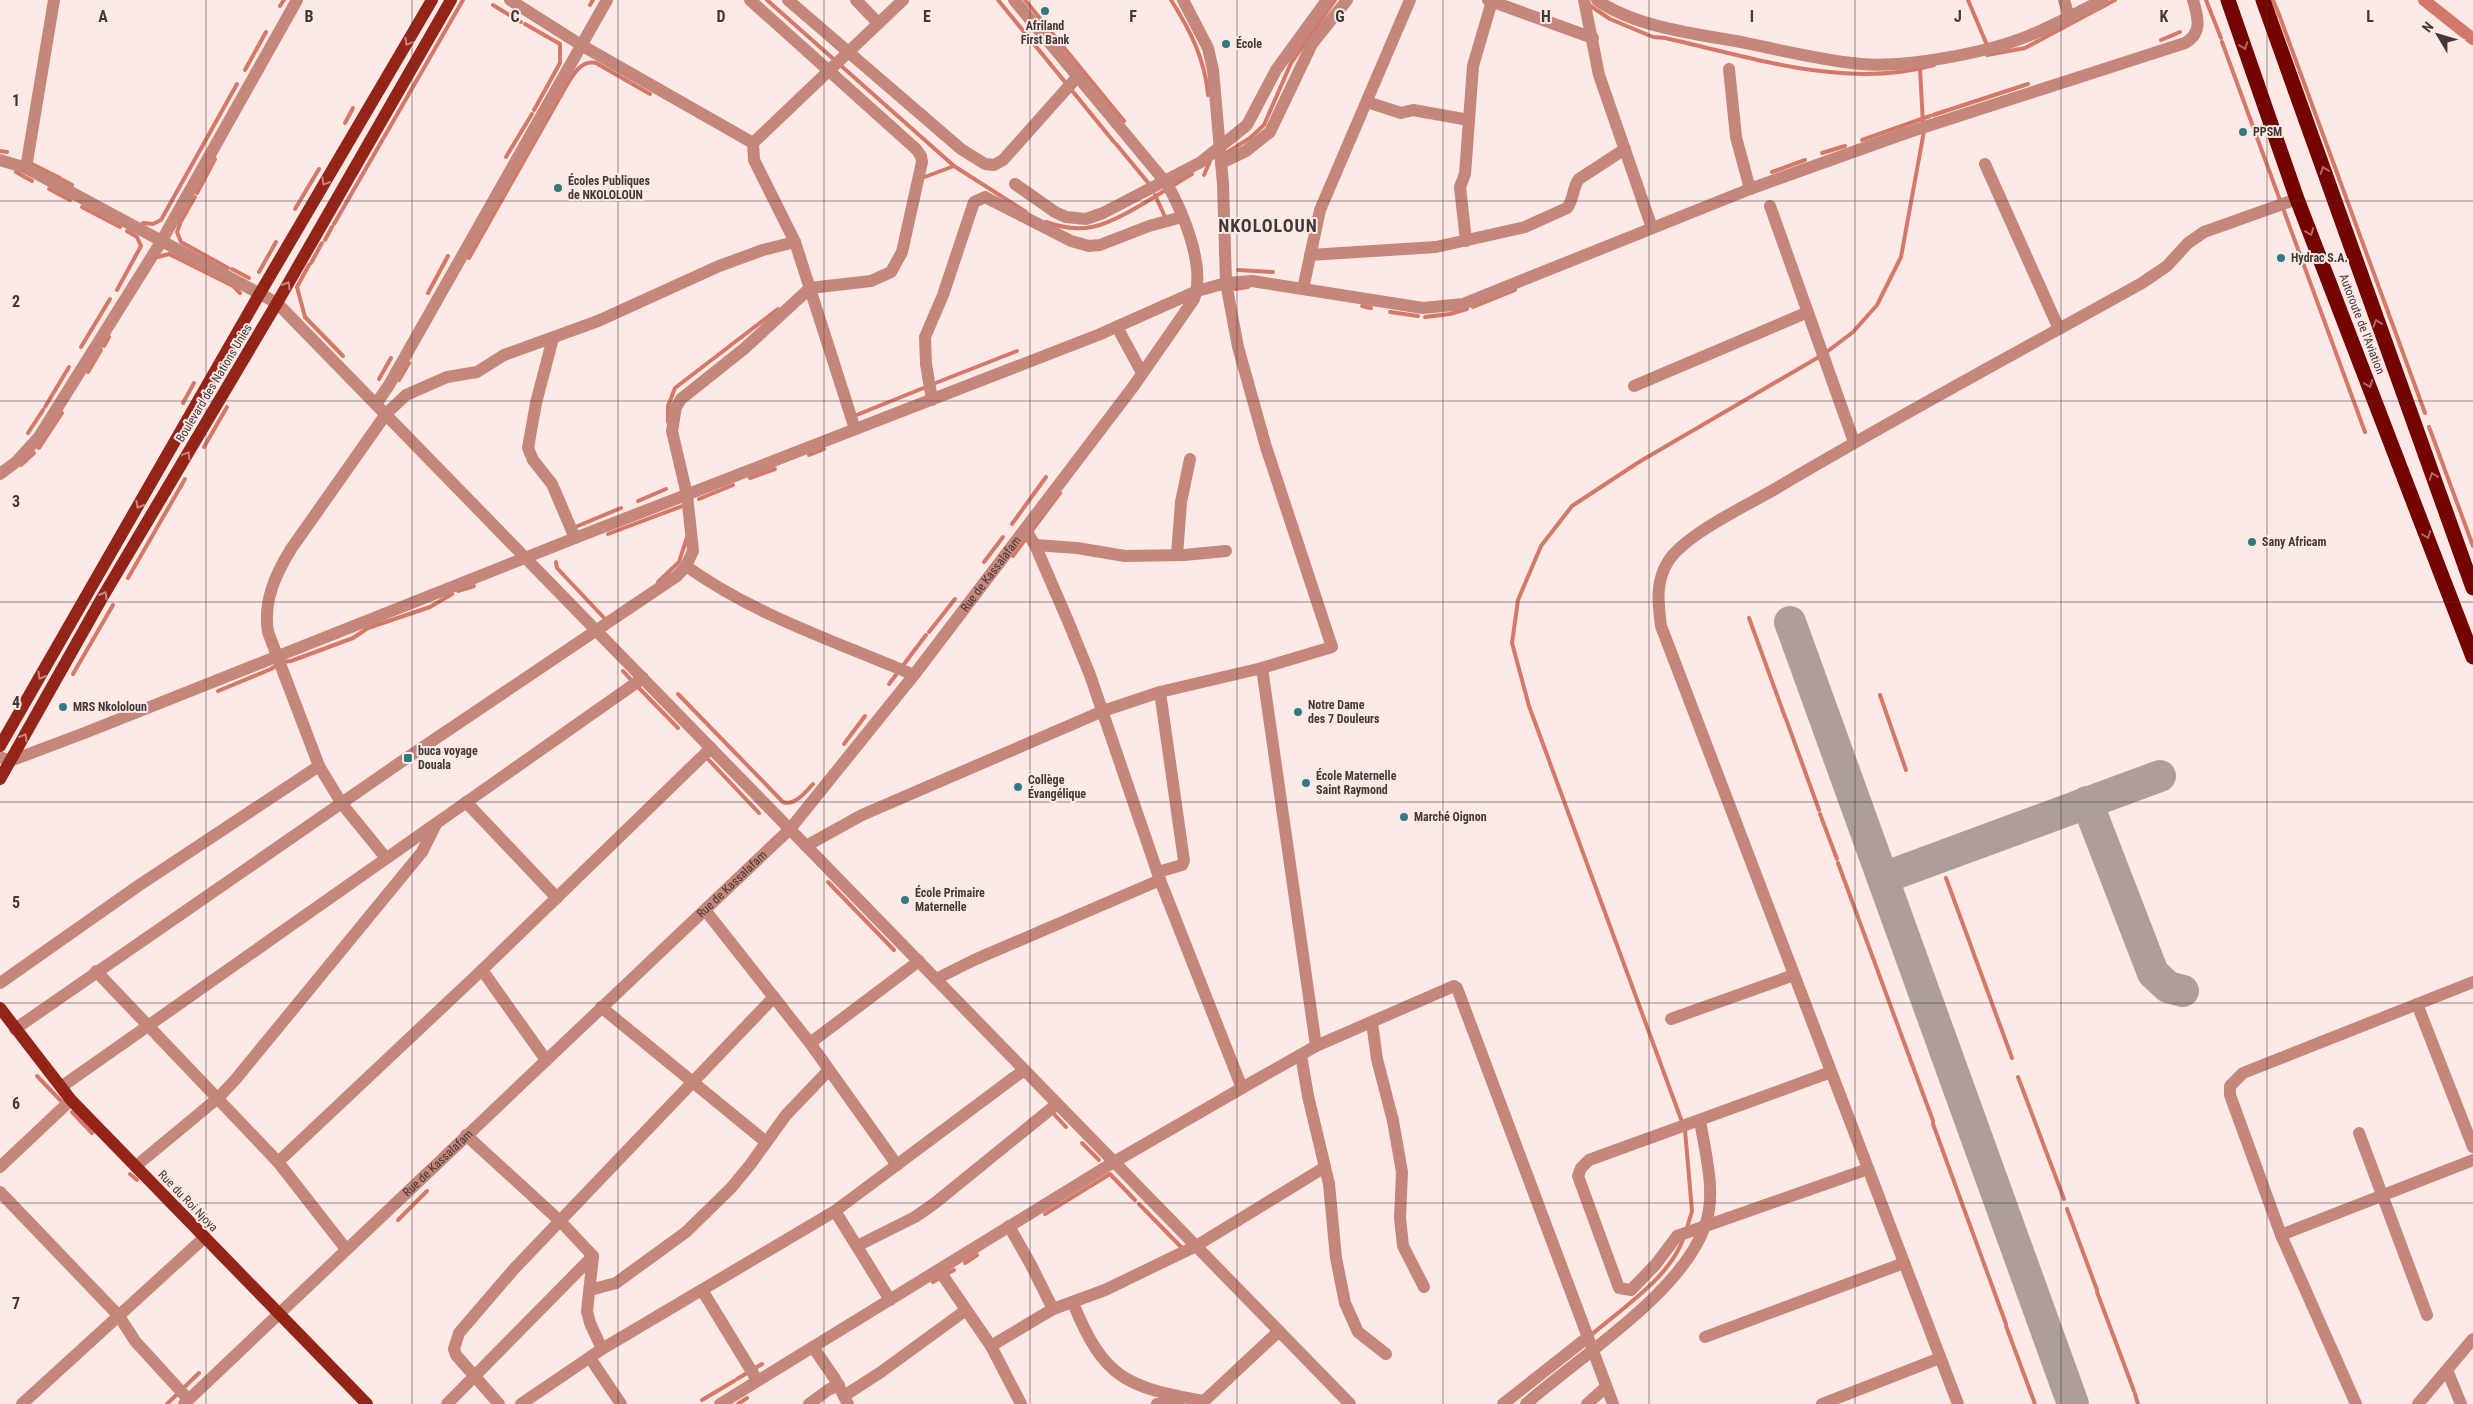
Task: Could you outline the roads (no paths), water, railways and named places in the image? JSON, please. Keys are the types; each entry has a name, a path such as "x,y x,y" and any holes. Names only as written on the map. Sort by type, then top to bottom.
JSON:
{"highway":[{"name":"Autoroute de l'Aviation","path":"2228,0 2298,199 2473,657"},
{"name":"Autoroute de l'Aviation","path":"2263,0 2473,588"}],"main road":[{"name":"Boulevard des Nations Unies","path":"0,746 260,293 432,0"},
{"name":"Boulevard des Nations Unies","path":"0,779 5,759 64,666 451,0"},
{"path":"51,659 64,666"},
{"name":"Rue du Roi Njoya","path":"0,1008 7,1024 71,1100 367,1404"}],"street":[{"path":"26,168 54,0"},
{"path":"0,474 29,451 39,437 161,242 297,0"},
{"path":"510,0 581,45 752,143"},
{"path":"376,404 394,377 607,0"},
{"path":"7,1024 96,971 677,576 686,566 693,551 687,495 672,431 676,406 681,399 745,348 810,288 871,281 891,272 902,252 922,162 921,156 916,149 750,0"},
{"path":"788,0 961,149 985,164 994,165 1003,160 1078,76"},
{"path":"856,0 878,23"},
{"path":"752,143 903,0"},
{"path":"1014,0 1165,182 1182,216 1195,256 1197,291"},
{"path":"806,846 862,815 1103,711 1160,692 1262,668 1332,647 1247,385 1226,284 1223,184 1215,88 1208,48 1183,0"},
{"path":"1015,184 1055,212 1066,217 1086,219 1103,213 1202,162 1247,125 1276,70 1327,0"},
{"path":"1221,165 1246,151 1270,132 1312,44 1347,0"},
{"path":"1303,288 1320,210 1410,0"},
{"path":"1584,0 1599,75 1652,228"},
{"path":"1597,0 1623,14 1657,25 1822,59 1890,65 1983,49 2028,36 2103,0"},
{"path":"2064,0 2069,17"},
{"path":"5,759 276,658 575,538 1117,327 1197,291 1226,284 1252,281 1391,304 1423,308 1451,307 1750,189 1906,133 2185,43 2196,34 2199,26 2194,0"},
{"path":"1466,241 1460,186 1465,174 1473,66 1490,1 1592,38"},
{"path":"1730,69 1736,137 1750,189"},
{"path":"1367,102 1401,113 1413,110 1469,120"},
{"path":"752,143 754,160 795,242 855,429"},
{"path":"1310,255 1436,247 1525,228 1567,208 1571,204 1575,184 1579,179 1625,149"},
{"path":"0,160 26,168 161,242 277,302 1350,1404"},
{"path":"1985,164 2059,329"},
{"path":"932,400 926,364 925,337 943,295 974,202 978,199 986,197 1071,241 1089,246 1100,245 1149,226 1182,216"},
{"path":"1958,1404 1661,626 1657,600 1660,580 1668,561 1678,549 1693,538 1854,442 2142,283 2167,266 2188,243 2204,232 2298,199"},
{"path":"1770,206 1854,442"},
{"path":"386,858 342,804 319,766 276,658 268,632 266,611 281,565 386,414 406,395 424,385 461,373 477,372 494,360 598,321 720,266 763,250 795,242"},
{"name":"Rue de Kassalafam","path":"190,1400 346,1249 790,829 914,675 1025,529 1142,373 1190,306 1197,291"},
{"path":"1634,386 1808,312"},
{"path":"1117,327 1142,373"},
{"path":"553,338 536,403 528,448 533,460 552,484 575,538"},
{"path":"1177,555 1181,502 1190,459"},
{"path":"1025,529 1035,545 1068,621 1103,711 1159,876 1242,1088"},
{"path":"1035,545 1077,548 1125,556 1177,555 1226,551"},
{"path":"686,566 712,584 762,609 914,675"},
{"path":"1262,668 1316,1046"},
{"path":"61,1087 643,678"},
{"path":"936,979 1182,865 1184,861 1160,692"},
{"path":"278,1162 482,970 711,748"},
{"path":"0,984 138,886 319,766"},
{"path":"466,802 557,898"},
{"path":"136,1166 218,1098 422,852 437,822"},
{"path":"705,910 810,1043 897,1165"},
{"path":"810,1043 919,961"},
{"path":"482,970 546,1060"},
{"path":"96,971 278,1162 346,1249"},
{"path":"1671,1019 1794,975"},
{"path":"2356,1404 2281,1235 2230,1095 2230,1086 2243,1073 2473,982"},
{"path":"720,1404 1114,1162 1242,1088 1316,1046 1454,986 1457,988 1613,1404"},
{"path":"499,1404 474,1377 454,1349 459,1334 514,1269 774,997"},
{"path":"2417,1004 2473,1147"},
{"path":"601,1008 766,1142"},
{"path":"1372,1023 1379,1066 1393,1122 1402,1172 1400,1218 1403,1246 1424,1287"},
{"path":"1302,1055 1308,1096 1325,1167 1336,1258 1345,1304 1358,1332 1386,1354"},
{"path":"590,1290 616,1284 686,1232 731,1188 786,1115 829,1070"},
{"path":"521,1404 602,1349 836,1211 1024,1070"},
{"path":"1831,1072 1589,1160 1580,1168 1578,1176 1619,1288 1631,1290 1656,1264 1677,1236 1868,1169"},
{"path":"0,1167 71,1100"},
{"path":"857,1246 915,1218 1058,1104"},
{"path":"1526,1404 1635,1315 1683,1266 1702,1227 1710,1184 1697,1121"},
{"path":"2359,1133 2427,1315"},
{"path":"466,1135 561,1222 593,1256 587,1311 590,1323 602,1349"},
{"path":"2281,1235 2473,1160"},
{"path":"991,1346 1053,1309 1105,1290 1196,1246 1325,1167"},
{"path":"0,1192 118,1316 135,1341 190,1400"},
{"path":"836,1211 890,1300"},
{"path":"1009,1226 1053,1309"},
{"path":"22,1404 205,1237"},
{"path":"448,1404 593,1256"},
{"path":"1706,1337 1904,1263"},
{"path":"939,1270 991,1346 1021,1404"},
{"path":"702,1290 757,1380"},
{"path":"1073,1303 1097,1350 1116,1372 1146,1389 1199,1401"},
{"path":"843,1395 881,1372 966,1310"},
{"path":"1157,1404 1199,1401 1279,1332"},
{"path":"1503,1404 1588,1337"},
{"path":"2418,1404 2473,1339"},
{"path":"813,1348 843,1395"},
{"path":"590,1358 621,1404"},
{"path":"1822,1404 1940,1358"},
{"path":"2447,1370 2461,1404"},
{"path":"809,1404 833,1387 843,1395"},
{"path":"1587,1404 1606,1387"}],"waterway":[{"path":"280,6 284,0"},
{"path":"334,224 463,0"},
{"path":"590,5 593,0"},
{"path":"767,0 954,166 1026,212"},
{"path":"998,0 1114,142"},
{"path":"1025,0 1124,121"},
{"path":"1171,0 1196,45 1204,69 1208,95"},
{"path":"1223,155 1250,138 1264,125 1291,63 1335,0"},
{"path":"1968,0 1987,45"},
{"path":"1987,55 2025,48 2115,0"},
{"path":"2206,0 2221,38"},
{"path":"2273,0 2280,17"},
{"path":"2424,0 2473,39"},
{"path":"493,5 521,22"},
{"path":"1589,5 1610,19 1653,37 1665,38 1799,68 1867,74 1901,72 1934,65"},
{"path":"2281,20 2425,413"},
{"path":"525,24 560,44 560,63 534,110"},
{"path":"245,70 266,32"},
{"path":"2161,40 2180,32"},
{"path":"2222,42 2365,432"},
{"path":"469,258 577,70 585,64 596,63 650,94"},
{"path":"1920,69 1923,124"},
{"path":"143,223 153,224 161,220 237,84"},
{"path":"1933,115 2028,84"},
{"path":"345,123 353,108"},
{"path":"506,157 532,114"},
{"path":"1862,140 1930,116"},
{"path":"1686,1231 1692,1211 1685,1130 1529,706 1512,643 1518,600 1541,546 1572,506 1639,462 1824,354 1853,332 1877,305 1901,257 1924,131"},
{"path":"1116,144 1150,185"},
{"path":"1822,153 1845,146"},
{"path":"0,151 7,152"},
{"path":"197,193 215,159"},
{"path":"1772,172 1805,160"},
{"path":"1204,175 1210,161"},
{"path":"30,163 60,178"},
{"path":"922,178 954,166"},
{"path":"295,209 319,169"},
{"path":"16,172 32,181"},
{"path":"1046,222 1075,228 1086,228 1103,224 1129,212 1192,174"},
{"path":"63,180 72,185"},
{"path":"49,189 70,200"},
{"path":"1155,195 1166,219"},
{"path":"188,209 195,197"},
{"path":"82,207 120,227"},
{"path":"180,223 187,211"},
{"path":"180,224 177,232 181,242 228,268"},
{"path":"325,240 332,227"},
{"path":"117,290 141,246 137,237 127,231"},
{"path":"259,272 276,242"},
{"path":"311,263 322,243"},
{"path":"158,257 169,254 233,286 240,293"},
{"path":"428,293 448,256"},
{"path":"309,265 297,287 305,317 343,356"},
{"path":"232,269 249,278"},
{"path":"1238,270 1273,272"},
{"path":"1235,289 1248,287"},
{"path":"1473,307 1515,290"},
{"path":"81,347 110,299"},
{"path":"1362,306 1371,308"},
{"path":"668,422 668,406 675,388 778,309"},
{"path":"1425,317 1450,314 1467,309"},
{"path":"1390,312 1418,316"},
{"path":"104,346 109,337"},
{"path":"88,372 101,350"},
{"path":"933,384 1017,351"},
{"path":"379,379 391,358"},
{"path":"399,380 409,363"},
{"path":"45,407 69,367"},
{"path":"183,403 194,383"},
{"path":"854,416 926,387"},
{"path":"204,447 227,407"},
{"path":"28,433 43,410"},
{"path":"39,448 62,413"},
{"path":"2429,427 2473,546"},
{"path":"809,455 824,449"},
{"path":"21,465 34,453"},
{"path":"750,478 775,469"},
{"path":"1012,524 1046,477"},
{"path":"128,578 185,479"},
{"path":"699,499 733,485"},
{"path":"638,501 666,489"},
{"path":"1013,556 1060,493"},
{"path":"608,534 685,505"},
{"path":"573,528 621,508"},
{"path":"658,582 679,562 687,537"},
{"path":"984,562 1003,537"},
{"path":"556,562 557,568 607,621"},
{"path":"458,591 474,586"},
{"path":"218,691 271,669 282,662 291,661 353,638 368,628 430,607 452,594"},
{"path":"929,632 955,599"},
{"path":"73,674 113,605"},
{"path":"1749,618 1785,717"},
{"path":"889,684 926,635"},
{"path":"623,671 633,682"},
{"path":"638,687 678,728"},
{"path":"678,694 783,802 787,803 795,800 803,795 813,784"},
{"path":"1880,695 1906,770"},
{"path":"844,744 865,716"},
{"path":"1786,719 1819,810"},
{"path":"706,757 759,813"},
{"path":"1820,814 1837,859"},
{"path":"1838,863 1933,1121"},
{"path":"1946,878 2012,1058"},
{"path":"828,882 894,950"},
{"path":"37,1076 63,1103"},
{"path":"2018,1077 2064,1199"},
{"path":"1051,1111 1066,1127"},
{"path":"72,1112 92,1133"},
{"path":"1933,1124 2006,1324"},
{"path":"1082,1143 1099,1160"},
{"path":"130,1174 137,1180"},
{"path":"1045,1214 1110,1174 1135,1200"},
{"path":"398,1220 427,1191"},
{"path":"1139,1204 1183,1249"},
{"path":"2067,1209 2097,1290"},
{"path":"1590,1336 1657,1279 1668,1266 1684,1237"},
{"path":"965,1263 977,1255"},
{"path":"933,1282 954,1270"},
{"path":"2097,1292 2134,1391"},
{"path":"2006,1326 2035,1404"},
{"path":"737,1379 762,1364"},
{"path":"167,1404 199,1373"},
{"path":"702,1400 734,1381"},
{"path":"2135,1394 2138,1404"},
{"path":"738,1404 747,1398"}],"place":[{"name":"Afriland First Bank","path":"1045,11"},
{"name":"École","path":"1226,44"},
{"name":"PPSM","path":"2243,132"},
{"name":"Écoles Publiques de NKOLOLOUN","path":"558,188"},
{"name":"Hydrac S.A.","path":"2281,258"},
{"name":"Sany Africam","path":"2252,542"},
{"name":"MRS Nkololoun","path":"63,707"},
{"name":"Notre Dame des 7 Douleurs","path":"1298,712"},
{"name":"buca voyage Douala","path":"408,758"},
{"name":"École Maternelle Saint Raymond","path":"1306,783"},
{"name":"Collège Évangélique","path":"1018,787"},
{"name":"Marché Oignon","path":"1404,817"},
{"name":"École Primaire Maternelle","path":"905,900"}],"district":[{"name":"NKOLOLOUN","path":"1268,225"}]}
